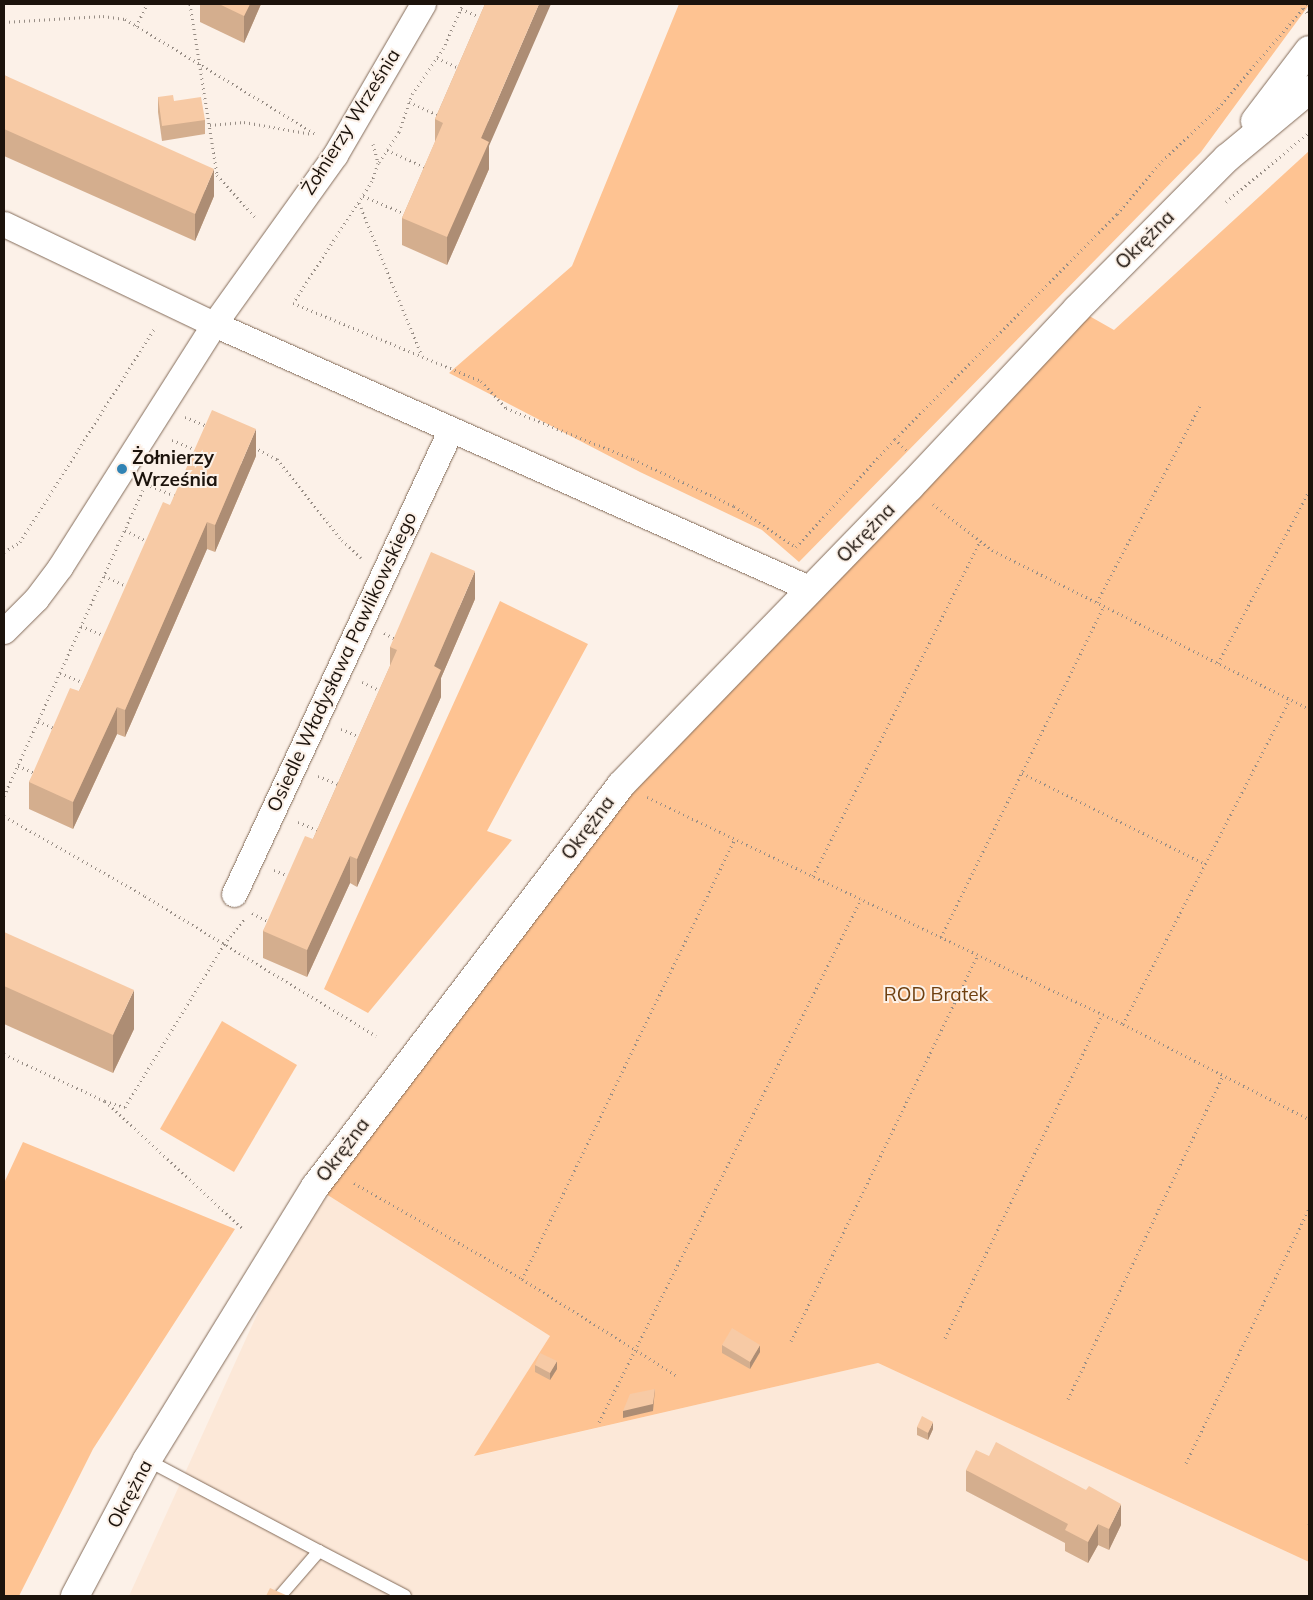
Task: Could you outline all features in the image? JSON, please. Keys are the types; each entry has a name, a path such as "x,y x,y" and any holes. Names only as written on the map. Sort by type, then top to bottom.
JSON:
{"street":[{"name":"Żołnierzy Września","path":"6,625 36,599 60,567 214,324 335,155 422,4"},
{"name":"Okrężna","path":"1227,158 1309,50"},
{"name":"Okrężna","path":"75,1596 147,1460 328,1168 621,785 910,487 1077,309 1227,158 1309,90"},
{"path":"4,224 214,324 811,589"},
{"name":"Osiedle Władysława Pawlikowskiego","path":"242,903 382,577 451,429"}],"lane":[{"path":"147,1460 405,1596"},
{"path":"280,1596 319,1551"}],"path":[{"path":"136,26 147,4"},
{"path":"190,4 217,175 258,220 264,213"},
{"path":"463,4 443,49 412,94 399,132 378,163 372,181 294,302 481,380 506,408 633,459 734,506 796,547 895,439"},
{"path":"1306,4 1303,8 1309,15"},
{"path":"460,9 490,21"},
{"path":"4,22 103,16 126,19 316,134"},
{"path":"437,58 467,71"},
{"path":"409,102 447,119"},
{"path":"363,107 378,163"},
{"path":"210,125 244,122 316,134"},
{"path":"310,142 316,134"},
{"path":"387,150 434,171"},
{"path":"363,196 414,218"},
{"path":"359,202 422,356"},
{"path":"4,552 20,542 159,321"},
{"path":"1097,602 1201,404"},
{"path":"177,417 191,418 208,426"},
{"path":"167,438 204,454"},
{"path":"251,446 277,458 342,540 382,577"},
{"path":"4,796 150,476"},
{"path":"146,484 184,500"},
{"path":"910,487 992,550 1309,709"},
{"path":"1218,663 1309,491"},
{"path":"125,530 156,545"},
{"path":"813,876 980,541"},
{"path":"104,576 136,590"},
{"path":"940,937 1104,606"},
{"path":"81,626 114,639"},
{"path":"381,632 403,642"},
{"path":"60,673 93,687"},
{"path":"359,681 389,694"},
{"path":"1123,1024 1290,699"},
{"path":"38,721 63,732"},
{"path":"339,728 369,740"},
{"path":"18,766 43,777"},
{"path":"310,772 347,788"},
{"path":"1022,773 1205,864"},
{"path":"621,785 1123,1024 1309,1118"},
{"path":"4,816 224,944 376,1036"},
{"path":"290,819 327,834"},
{"path":"522,1279 735,839"},
{"path":"269,868 290,877"},
{"path":"599,1422 861,899"},
{"path":"242,903 277,927"},
{"path":"4,1054 105,1101 125,1107 224,944"},
{"path":"791,1341 978,955"},
{"path":"945,1338 1102,1014"},
{"path":"1068,1399 1223,1075"},
{"path":"105,1101 244,1229"},
{"path":"328,1168 522,1279 634,1351 678,1376"},
{"path":"1186,1463 1309,1209"}],"shaded area":[{"path":"315,1187 550,1336 475,1456 878,1363 1309,1562 1309,1596 129,1596"}],"green space":[{"path":"679,4 1309,5 1201,152 799,562 762,530 640,472 449,373 572,266"},
{"name":"ROD Bratek","path":"1309,151 1309,1562 878,1363 474,1456 550,1336 315,1187 621,785 1077,309 1114,330"},
{"path":"500,601 588,644 487,831 512,840 368,1013 324,989"},
{"path":"222,1021 297,1065 234,1172 160,1129"},
{"path":"23,1142 235,1229 93,1449 19,1596 4,1596 4,1183"}],"building":[{"path":"219,4 250,4 244,16"},
{"path":"485,4 539,4 481,138 489,142 447,237 402,218 443,123 435,119"},
{"path":"4,75 214,169 195,214 4,129"},
{"path":"173,95 174,101 201,97 205,120 162,126 158,97"},
{"path":"212,410 256,429 215,525 207,522 125,710 117,707 73,802 29,782 70,688 79,691 163,502 170,505"},
{"path":"431,552 475,571 434,666 441,670 357,859 350,856 307,950 263,931 305,836 313,839 397,650 390,647"},
{"path":"4,932 134,990 113,1035 4,986"},
{"path":"732,1328 760,1345 750,1362 722,1345"},
{"path":"540,1353 557,1361 550,1373 535,1365"},
{"path":"655,1389 653,1404 623,1411 630,1394"},
{"path":"922,1416 933,1422 928,1433 917,1427"},
{"path":"996,1442 1086,1490 1089,1486 1121,1504 1109,1529 1098,1524 1088,1542 1065,1530 1068,1524 966,1470 976,1450 989,1456"},
{"path":"270,1588 288,1596 266,1596"}],"place":[{"name":"Żołnierzy Września","path":"122,469"}]}
